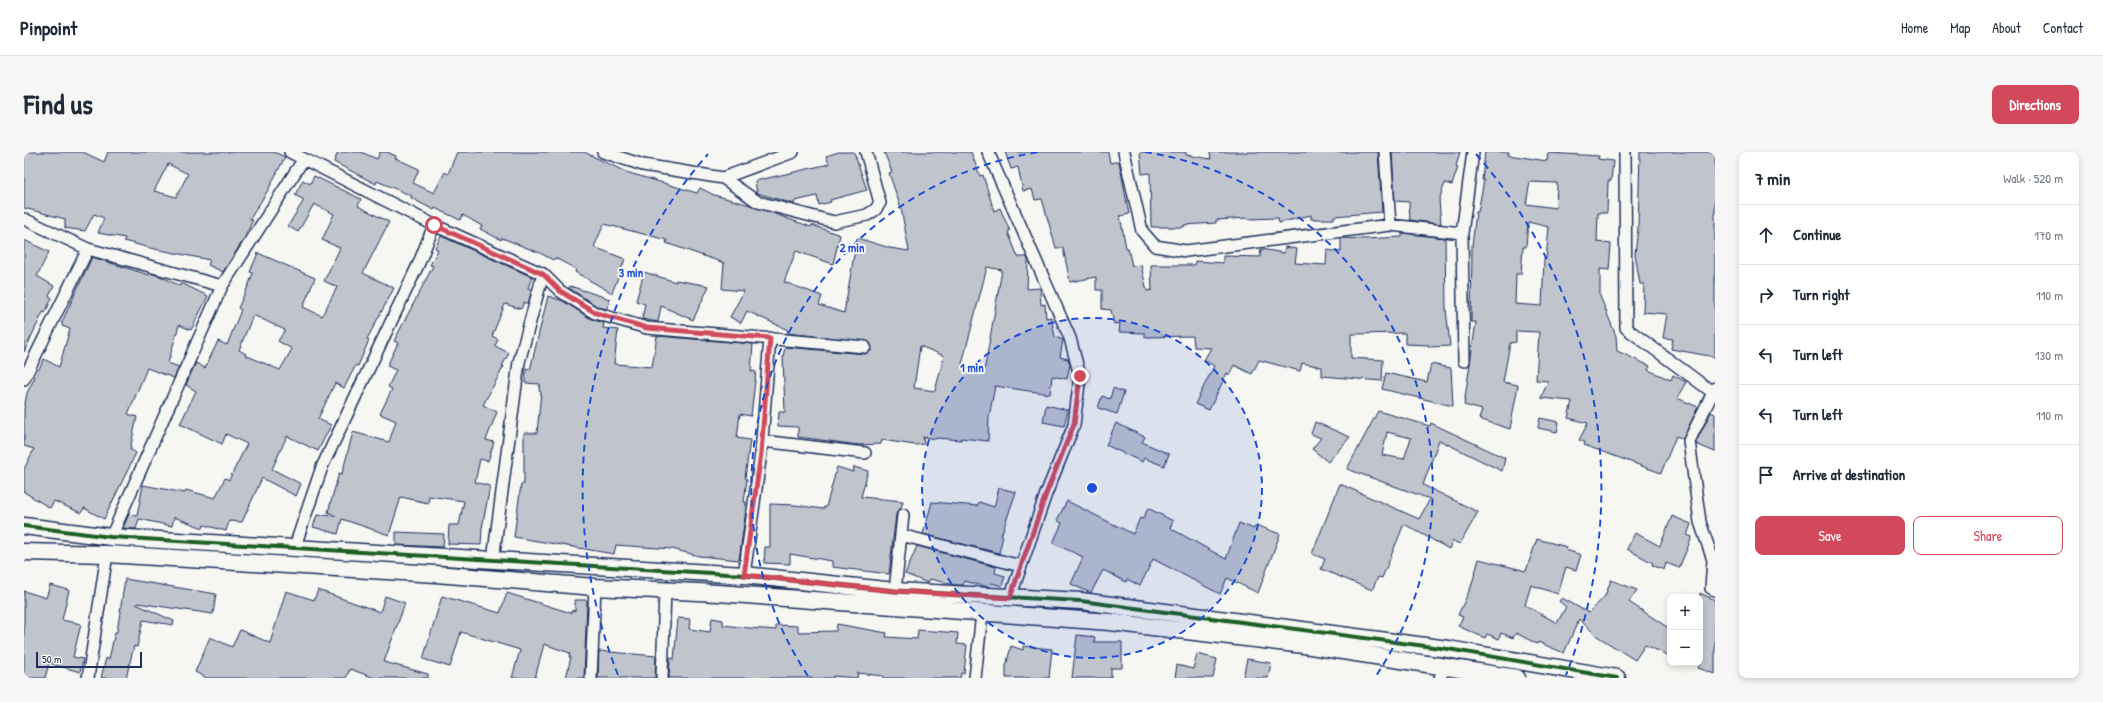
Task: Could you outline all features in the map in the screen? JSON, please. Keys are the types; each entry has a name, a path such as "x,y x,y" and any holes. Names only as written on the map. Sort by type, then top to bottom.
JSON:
{"street":[{"path":"290,152 303,160 434,225 543,274 560,291 596,313 647,328 865,347"},
{"path":"603,152 643,165 723,178 758,202 834,222 867,215 880,203 866,152"},
{"path":"723,178 793,152"},
{"path":"988,152 1070,338 1080,376 1074,424 1046,494 1010,598"},
{"path":"1124,152 1142,231 1156,246 1186,251 1390,225 1462,232"},
{"path":"1384,152 1390,225"},
{"path":"1464,361 1462,232 1473,152"},
{"path":"1624,152 1626,328 1714,392 1689,441 1700,522 1713,560 1711,588 1715,590"},
{"path":"111,538 222,286 303,160"},
{"path":"24,219 88,249 222,286"},
{"path":"294,549 322,467 419,263 434,225"},
{"path":"24,379 88,249"},
{"path":"493,560 519,362 543,274"},
{"path":"744,575 762,442 770,338"},
{"path":"762,442 866,453"},
{"path":"895,591 903,515"},
{"path":"24,526 111,538 744,575 895,591 1081,601 1272,633 1443,672 1517,678"},
{"path":"901,535 1021,566"},
{"path":"24,552 107,554 436,574 595,588 665,590 1149,626 1272,633 1448,649 1617,678"},
{"path":"88,678 107,554"},
{"path":"591,678 595,588"},
{"path":"662,678 665,590"},
{"path":"975,678 982,613"}],"building":[{"path":"24,152 83,152 104,162 108,152 274,152 285,157 268,190 250,219 253,220 244,239 223,272 208,265 210,260 150,248 124,241 125,238 98,233 104,218 94,214 85,231 65,228 65,219 24,208","holes":["168,164 188,174 176,197 154,191"]},
{"path":"338,152 361,152 377,159 380,152 387,152 396,156 395,158 419,169 413,183 434,193 445,172 448,174 457,152 584,152 626,172 697,193 700,188 714,195 750,205 811,227 812,225 840,235 833,264 796,251 784,282 822,296 819,305 844,313 857,238 890,248 909,251 901,208 889,173 892,172 884,152 971,152 980,176 983,175 994,211 1000,208 1010,231 1008,232 1018,257 1027,257 1027,289 1040,288 1041,305 1045,304 1046,318 1051,317 1055,337 1063,340 1060,357 1068,359 1070,364 1067,379 1052,376 1050,394 995,386 989,417 988,441 961,438 961,440 923,437 924,444 915,445 882,440 881,444 859,445 798,437 798,427 778,426 779,412 785,412 783,357 785,347 865,354 871,351 872,347 869,342 787,333 788,330 747,311 741,323 730,317 744,291 722,289 724,263 666,243 667,240 604,224 594,247 625,259 612,293 575,272 576,269 555,258 553,260 540,253 502,238 501,240 480,229 482,226 463,215 460,220 435,208 434,210 411,198 412,196 377,181 376,184 334,162","holes":["987,267 1002,270 984,372 961,368","920,346 944,356 935,391 914,388"]},
{"path":"839,152 854,152 867,190 830,200 831,202 819,205 817,196 795,201 794,204 757,193 755,181 829,164 826,156"},
{"path":"1005,152 1108,152 1110,163 1119,161 1129,214 1120,216 1126,248 1128,248 1132,266 1141,265 1147,291 1152,290 1151,265 1195,265 1195,261 1223,263 1223,256 1260,257 1261,249 1284,253 1285,247 1297,249 1295,263 1326,265 1327,250 1341,252 1341,238 1364,239 1402,237 1402,233 1445,238 1446,309 1450,346 1429,347 1429,345 1405,344 1405,333 1351,334 1351,358 1383,360 1382,381 1322,376 1322,367 1302,363 1300,371 1259,360 1252,374 1234,365 1229,375 1227,373 1209,410 1195,404 1214,366 1204,360 1211,348 1194,347 1193,336 1145,337 1145,333 1119,332 1120,323 1114,324 1111,310 1102,309 1102,290 1096,290 1096,277 1070,282 1063,248 1056,248 1042,199 1035,200 1032,189 1023,191 1018,167 1011,169"},
{"path":"1140,152 1186,152 1186,155 1211,159 1210,152 1378,152 1382,212 1334,216 1334,219 1311,219 1311,215 1279,223 1278,218 1248,218 1216,220 1216,223 1184,225 1184,227 1151,227 1150,173 1142,174"},
{"path":"1392,152 1460,152 1456,166 1458,167 1452,185 1445,183 1439,200 1441,224 1410,220 1409,202 1395,201"},
{"path":"1485,152 1509,152 1508,155 1547,161 1548,153 1599,156 1598,159 1613,161 1611,181 1608,181 1607,213 1598,213 1597,242 1611,244 1609,270 1600,269 1600,296 1616,336 1617,351 1650,366 1648,370 1671,380 1673,375 1686,382 1677,398 1698,407 1683,439 1676,436 1661,473 1584,445 1585,442 1579,440 1588,423 1568,418 1572,401 1541,398 1548,381 1536,380 1539,332 1516,331 1516,342 1510,343 1503,382 1518,385 1510,429 1479,419 1482,410 1464,405 1476,322 1471,322 1472,246 1476,212 1478,212 1484,180 1482,180","holes":["1530,182 1557,183 1556,208 1526,204","1528,222 1549,227 1546,259 1544,258 1542,306 1515,304 1516,274 1521,274 1523,247 1526,247"]},
{"path":"1640,152 1715,152 1715,357 1671,349 1673,339 1663,338 1667,314 1643,312 1644,284 1640,284 1635,254 1638,228"},
{"path":"314,176 361,199 358,206 389,222 363,273 394,288 367,339 369,340 358,366 356,365 344,388 335,383 318,419 331,425 318,451 287,436 272,469 301,484 296,496 262,478 242,522 229,521 226,531 204,525 203,528 174,517 172,526 139,519 136,529 123,528 129,514 137,516 143,485 185,493 186,490 215,498 225,478 229,480 247,444 226,434 222,444 180,424 196,391 186,385 192,371 196,363 205,368 218,341 227,345 241,310 238,308 253,273 250,272 258,253 315,278 303,307 322,316 337,287 324,281 340,248 322,240 334,214 314,204 298,232 288,226 304,200 295,195 303,180 310,184","holes":["253,315 285,330 278,341 292,349 280,370 245,355 246,354 239,350"]},
{"path":"441,236 532,277 528,288 532,290 528,304 524,302 521,309 505,304 492,336 498,339 495,346 509,353 502,366 504,366 483,405 497,412 486,440 494,442 488,461 480,459 475,482 490,486 482,528 481,545 448,544 449,525 459,525 464,501 429,496 428,503 401,497 389,535 342,519 338,534 313,527 317,515 336,516 328,512 339,473 342,474 353,432 389,442 396,421 380,414 392,389 388,387 396,370 387,366 398,343 394,341 433,266 430,265 438,250 435,248"},
{"path":"24,240 49,252 37,276 54,286 49,296 52,298 45,313 43,312 24,352"},
{"path":"92,257 149,275 150,273 180,286 181,283 208,296 191,330 179,325 168,363 179,367 174,378 147,368 128,414 137,417 130,449 136,453 104,519 84,508 81,513 54,501 50,508 24,492 24,469 34,449 24,446 24,409 27,393 44,359 59,367 70,329 62,326 62,322"},
{"path":"644,272 676,282 676,280 709,286 693,320 661,306 658,322 642,319 645,304 636,301"},
{"path":"570,286 610,299 607,309 598,307 569,288"},
{"path":"548,296 563,301 591,319 604,323 603,328 618,330 614,364 652,367 657,336 753,344 751,371 756,372 751,416 740,414 737,438 750,440 745,478 747,479 744,502 746,502 745,517 739,560 699,556 672,549 616,545 614,554 514,537 521,484 524,484 524,433 537,433 541,392 539,391 540,384 525,383 526,369 530,370"},
{"path":"1431,364 1451,368 1453,406 1382,389 1386,373 1427,382"},
{"path":"1113,388 1124,392 1117,414 1098,408 1102,396 1110,399"},
{"path":"1046,405 1068,410 1064,426 1043,422"},
{"path":"1378,411 1430,426 1431,423 1505,458 1502,471 1439,440 1423,485 1478,512 1460,544 1453,541 1449,549 1404,524 1382,578 1378,577 1372,590 1321,569 1325,559 1312,554 1340,484 1419,519 1430,499 1347,469","holes":["1387,432 1411,438 1404,459 1382,455"]},
{"path":"1711,412 1715,414 1715,452 1696,444"},
{"path":"1540,418 1559,422 1557,432 1538,428"},
{"path":"1315,422 1350,437 1328,462 1312,449 1321,438 1311,434"},
{"path":"1116,423 1145,437 1142,442 1169,454 1164,466 1144,458 1142,462 1106,445"},
{"path":"837,467 853,472 854,467 868,471 861,497 903,501 901,508 896,514 889,574 832,567 832,561 790,554 790,564 764,563 765,547 770,547 770,504 795,505 823,509 826,507"},
{"path":"999,488 1016,492 1001,536 1003,536 999,553 923,534 932,502 977,506 979,502 994,507"},
{"path":"1067,501 1133,534 1140,518 1143,519 1148,508 1173,521 1170,528 1226,559 1239,523 1254,529 1256,525 1280,534 1258,593 1227,578 1220,594 1153,559 1140,586 1127,579 1126,582 1103,570 1091,593 1071,584 1083,557 1053,543 1062,523 1057,520"},
{"path":"1672,516 1691,524 1687,535 1692,537 1679,568 1666,563 1664,570 1652,565 1653,563 1627,549 1635,533 1660,546"},
{"path":"396,532 444,534 443,547 396,545"},
{"path":"1537,539 1567,547 1566,550 1581,555 1576,570 1566,567 1558,594 1531,585 1525,605 1557,623 1566,607 1559,601 1562,598 1589,613 1605,596 1611,580 1637,590 1629,602 1667,627 1667,655 1645,645 1635,660 1597,636 1579,619 1564,653 1538,642 1537,644 1516,633 1513,638 1501,633 1499,639 1487,634 1485,638 1458,626 1463,617 1458,615 1471,587 1479,559 1526,571"},
{"path":"917,546 996,567 995,573 1005,576 1002,586 991,583 990,587 964,581 963,585 955,585 930,579 928,583 905,574"},
{"path":"125,579 216,594 213,614 137,603 136,604 174,621 173,625 143,620 137,647 134,646 126,678 101,678 106,658 109,659 115,632 117,632"},
{"path":"50,585 69,590 62,620 81,624 73,657 83,659 80,672 49,663 45,678 24,678 24,591 46,598"},
{"path":"318,590 380,612 385,596 405,603 384,662 428,674 428,678 375,678 350,669 346,678 207,678 195,672 210,637 232,647 240,630 270,643 286,591 314,600"},
{"path":"507,593 571,613 572,610 575,611 575,600 587,600 584,678 566,678 571,657 569,657 570,653 544,644 535,678 512,678 520,650 461,632 450,667 423,659 442,596 500,613"},
{"path":"1703,594 1715,600 1715,674 1698,668 1699,666 1703,666"},
{"path":"678,618 690,619 689,629 710,632 712,618 723,620 723,625 749,628 776,630 776,625 798,626 798,632 836,631 837,624 887,633 886,637 917,639 918,630 958,633 957,644 967,645 964,673 961,673 960,678 883,678 883,676 858,673 857,678 833,676 833,678 669,678 670,658 674,659"},
{"path":"1077,635 1095,637 1094,642 1122,642 1122,668 1111,668 1111,678 1072,678"},
{"path":"1011,646 1023,650 1023,646 1052,649 1049,678 1006,678 1006,666"},
{"path":"599,651 656,656 655,678 598,678"},
{"path":"1197,654 1217,659 1213,678 1175,678 1177,665 1193,669"},
{"path":"1247,659 1271,663 1268,678 1243,678"}],"cycle path":[{"path":"24,526 111,537 744,575 895,591 1081,601 1448,649 1617,678"}],"route":[{"path":"434,225 543,274 560,291 596,313 647,328 770,338 761,453 744,575 895,591 1010,598 1046,494 1074,424 1080,376"}]}
